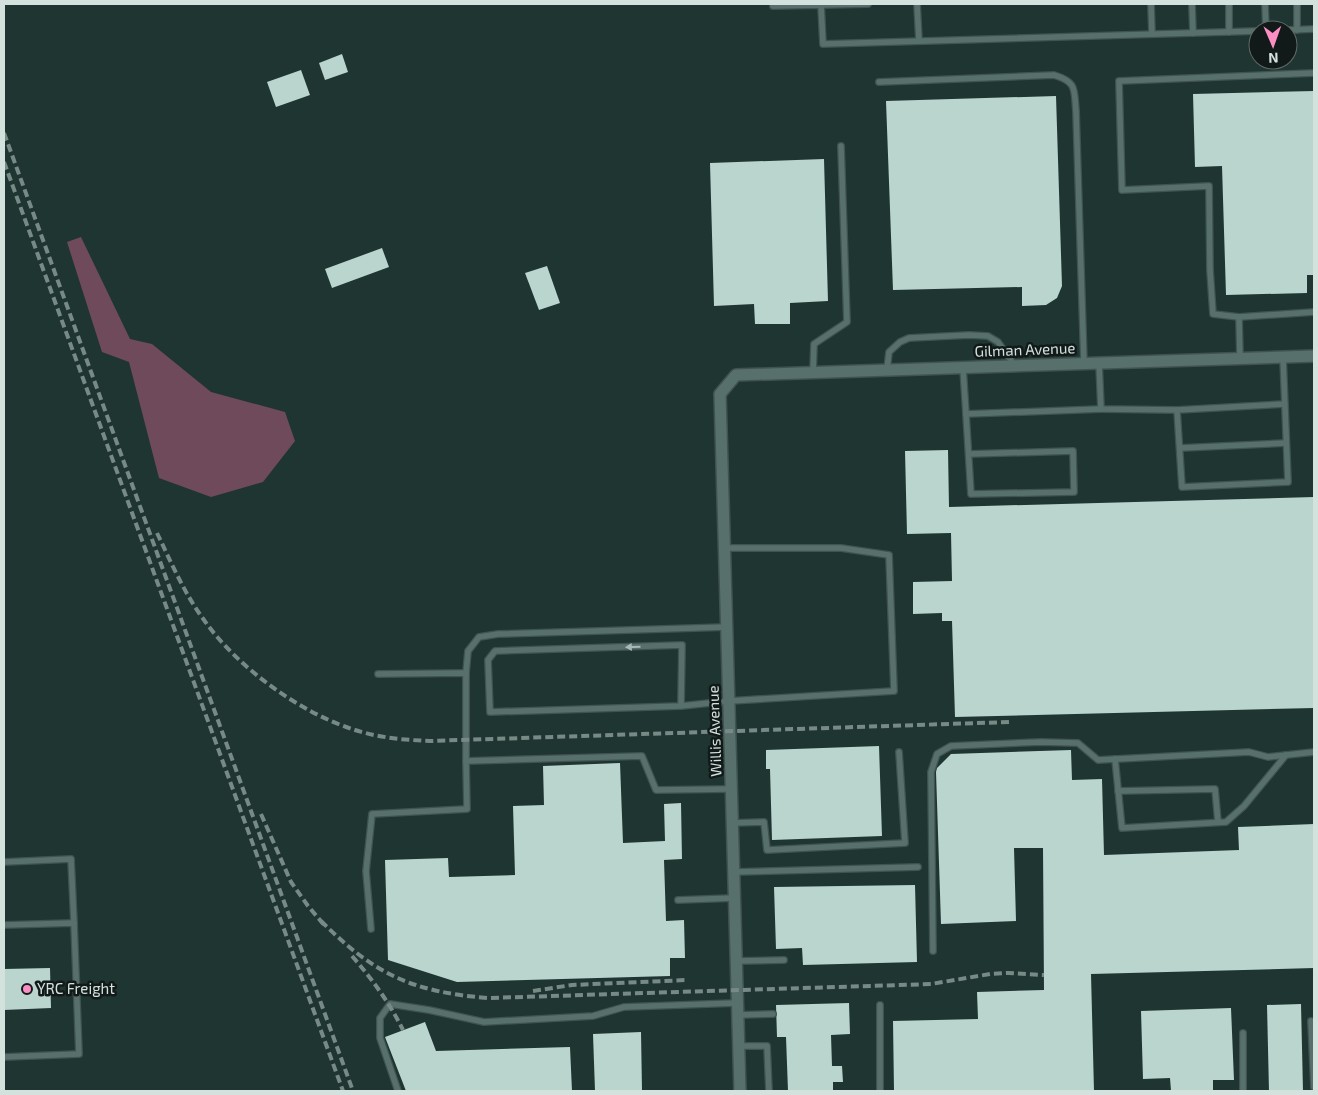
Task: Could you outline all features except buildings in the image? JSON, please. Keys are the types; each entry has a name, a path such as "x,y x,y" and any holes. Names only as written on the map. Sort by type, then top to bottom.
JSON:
{"street":[{"name":"Gilman Avenue","path":"736,375 1314,356"},
{"name":"Willis Avenue","path":"736,375 720,394 740,1091"}],"lane":[{"path":"772,4 773,6 868,4"},
{"path":"917,4 919,41"},
{"path":"1151,4 1152,34"},
{"path":"1192,4 1193,33"},
{"path":"1228,4 1229,32"},
{"path":"1265,4 1266,20"},
{"path":"1297,4 1297,20"},
{"path":"821,5 823,44 1248,31"},
{"path":"1298,30 1314,29"},
{"path":"1314,73 1119,81 1122,190 1209,186 1210,270 1213,314 1239,317 1314,312"},
{"path":"879,82 1054,75 1067,79 1074,88 1084,364"},
{"path":"814,373 814,344 847,322 841,146"},
{"path":"1239,317 1240,358"},
{"path":"887,370 889,352 900,342 910,338 969,335 988,336 998,342 1015,366"},
{"path":"1177,410 1182,487 1288,482 1283,356"},
{"path":"1099,363 1101,409"},
{"path":"963,368 971,494 1074,492 1073,451 969,454"},
{"path":"966,414 1101,409 1177,410 1284,404"},
{"path":"1180,448 1286,443"},
{"path":"681,706 682,646 495,651 488,660 490,712 681,706 729,701 894,691 889,555 841,548 724,548"},
{"path":"371,929 366,871 372,814 467,809 466,673 468,651 479,637 498,634 727,627"},
{"path":"378,674 466,673"},
{"path":"933,951 931,772 937,754 950,746 1041,742 1078,743 1098,760 1249,752 1268,757 1314,752"},
{"path":"732,823 764,822 767,850 905,843 900,752"},
{"path":"1115,759 1122,828 1226,822 1244,806 1286,755"},
{"path":"466,761 642,756 656,790 731,789"},
{"path":"1118,792 1215,789 1218,822"},
{"path":"4,862 71,859 79,1054 4,1057"},
{"path":"733,872 918,867"},
{"path":"678,900 734,898"},
{"path":"4,926 74,923"},
{"path":"735,961 784,960"},
{"path":"398,1091 380,1038 380,1018 390,1004 484,1022 593,1016 624,1007 736,1003"},
{"path":"880,1005 880,1091"},
{"path":"737,1015 773,1014"},
{"path":"1311,1021 1314,1087"},
{"path":"1243,1033 1243,1091"},
{"path":"738,1046 767,1046 769,1091"}],"shaded area":[{"path":"81,237 130,339 152,344 211,392 285,412 295,441 263,482 211,497 159,478 129,362 102,352 67,242"}],"railway":[{"path":"4,133 353,1091"},
{"path":"4,162 343,1091"},
{"path":"157,533 190,599 218,638 234,655 271,686 292,700 334,722 374,735 430,741 1009,722"},
{"path":"261,814 291,882 325,926"},
{"path":"321,921 359,955 397,978 438,991 488,998 931,984 990,974 1044,975"},
{"path":"352,956 380,991 403,1030"},
{"path":"533,991 572,985 687,980"}],"place":[{"name":"YRC Freight","path":"27,989"}]}
